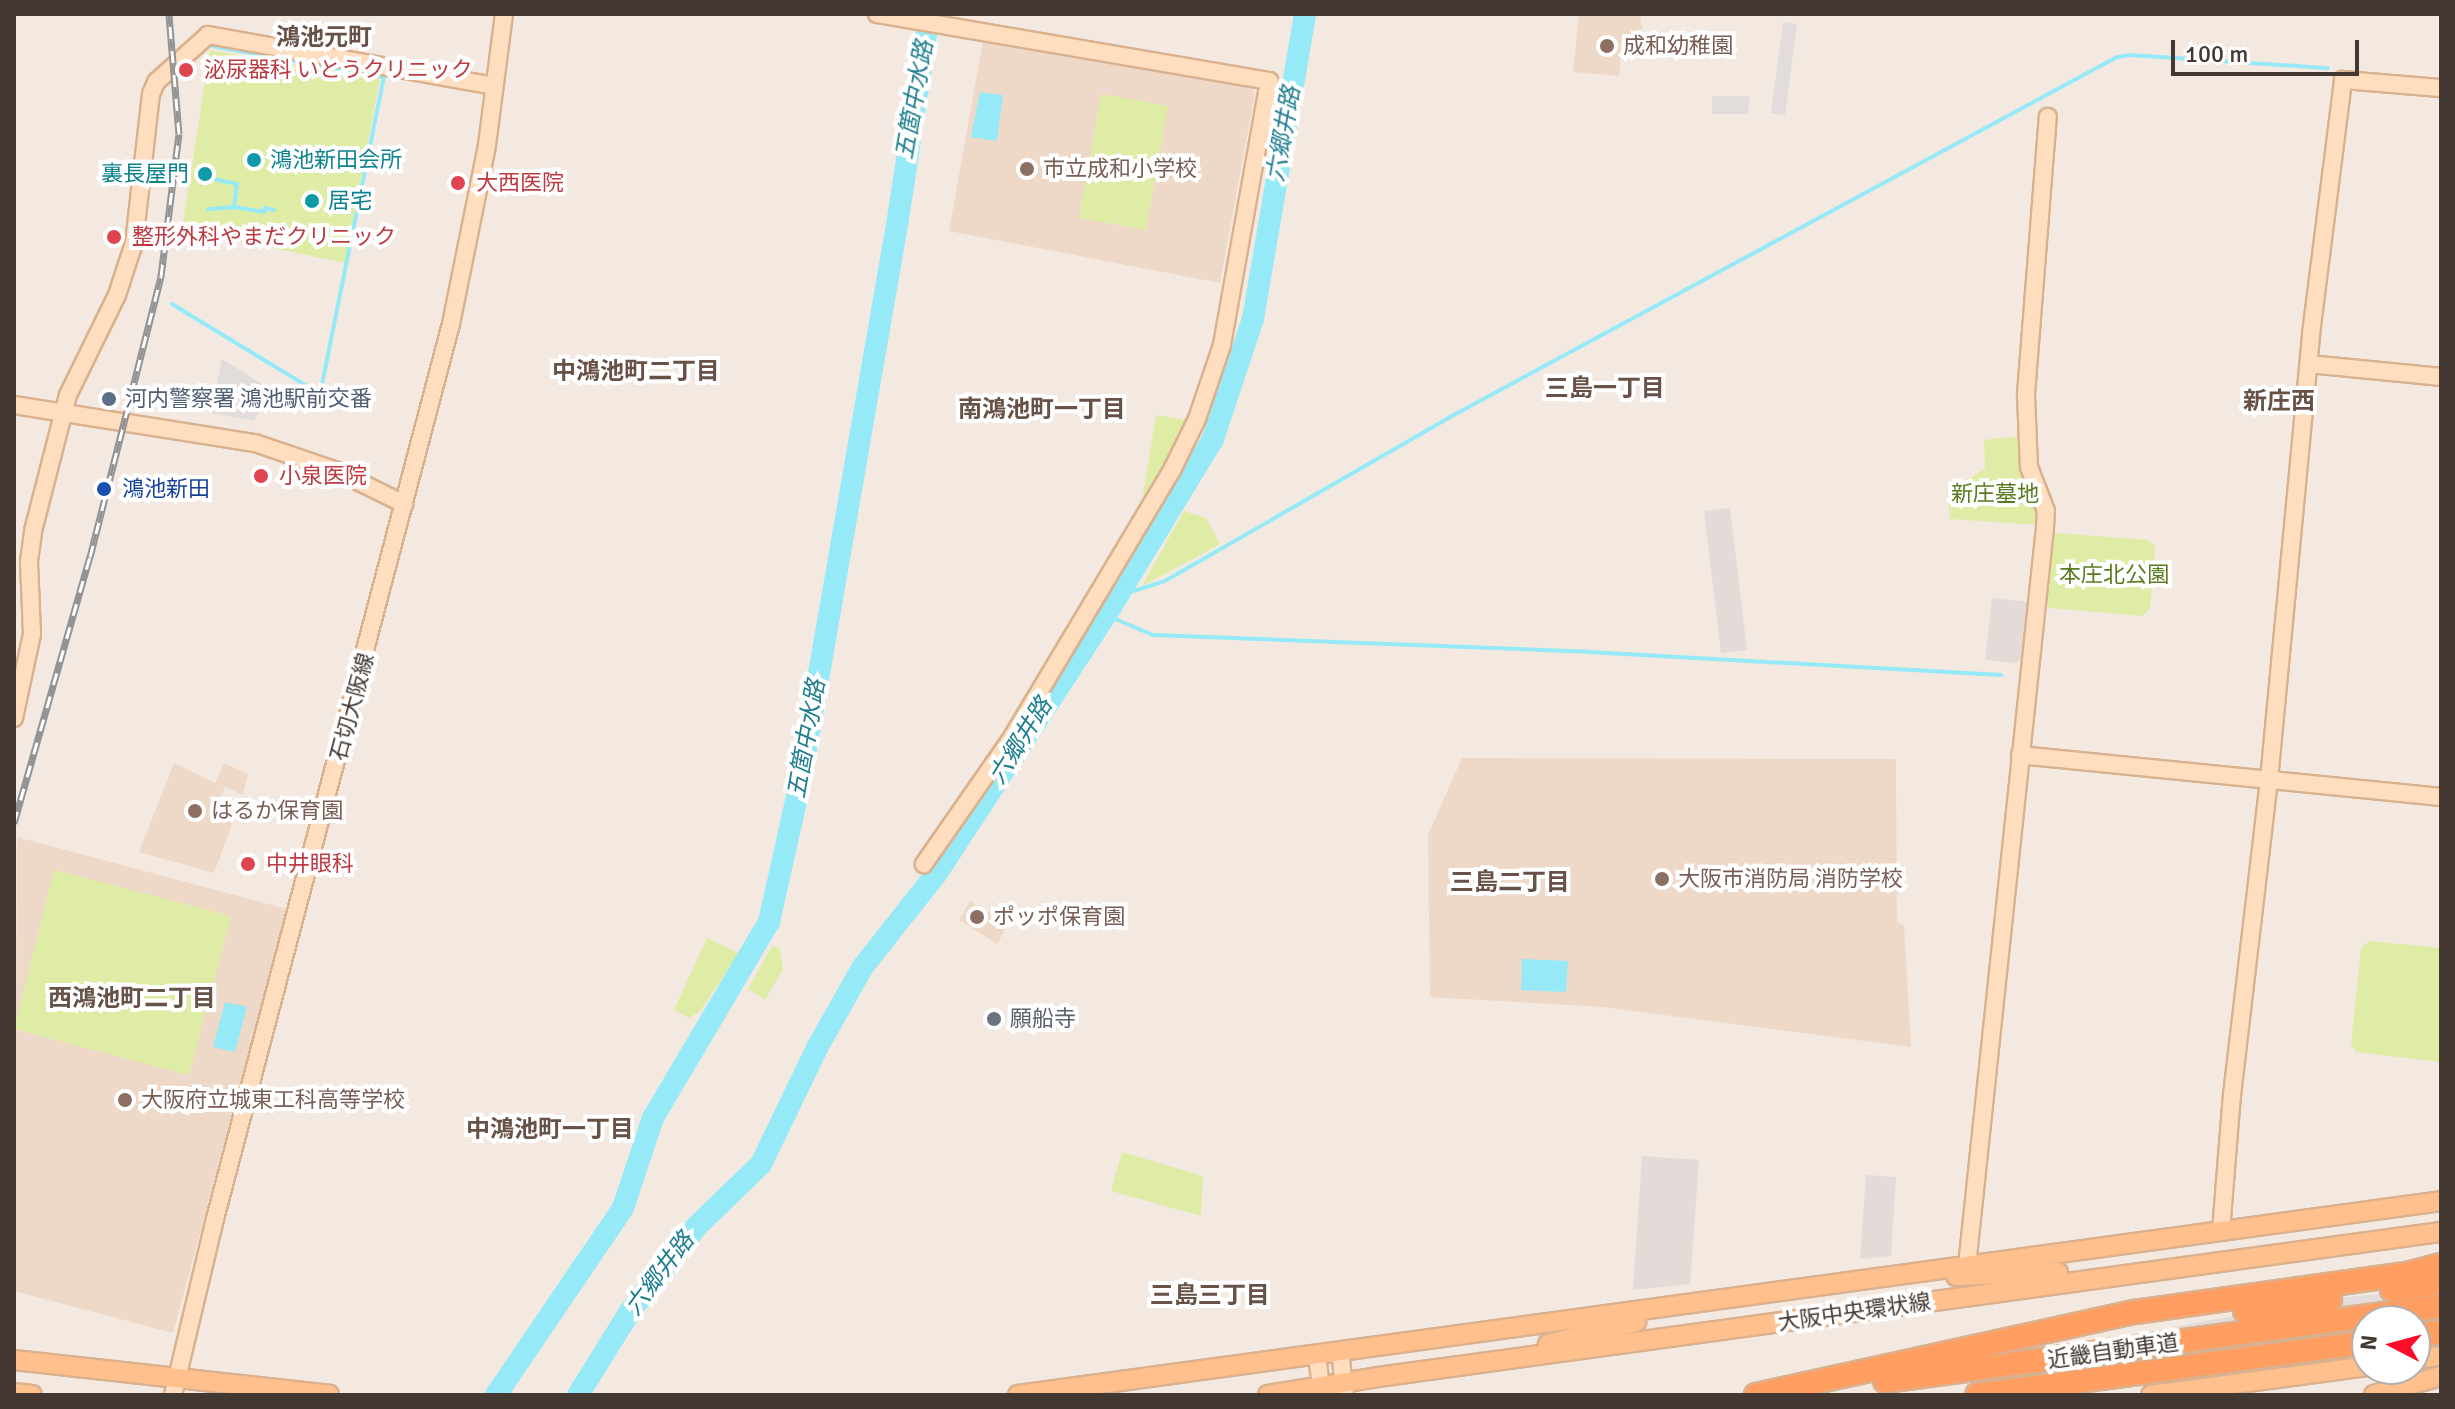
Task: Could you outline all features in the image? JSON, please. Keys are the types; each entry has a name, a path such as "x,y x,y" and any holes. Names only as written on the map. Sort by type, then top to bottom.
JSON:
{"highway":[{"path":"1756,1395 2135,1312 2441,1265"},
{"path":"2026,1362 2036,1346 2051,1337 2441,1283"},
{"name":"近畿自動車道","path":"1785,1395 2441,1306"},
{"name":"近畿自動車道","path":"1977,1395 2351,1344"}],"main road":[{"path":"1018,1395 2441,1201"},
{"name":"大阪中央環状線","path":"1268,1395 1345,1389 1488,1362 2441,1232"},
{"path":"1897,1275 2018,1276 2138,1262 2180,1267"},
{"path":"1488,1362 1588,1333 1728,1306 1770,1293"},
{"path":"14,1360 174,1386 329,1395"},
{"path":"2151,1395 2351,1368"},
{"path":"2374,1395 2441,1376"},
{"path":"2383,1395 2441,1386"},
{"path":"14,1393 32,1395"}],"street":[{"name":"石切大阪線","path":"174,1386 468,248 504,14"},
{"path":"877,14 1269,81 1222,345 1197,419 1172,470 1009,742 924,864"},
{"path":"14,718 32,634 31,540 72,385 117,295 134,243 153,88 202,37 229,37 495,86"},
{"path":"2221,1231 2232,1095 2269,780 2309,364 2343,80 2441,88"},
{"path":"1967,1266 2046,511 2029,467 2026,394 2048,117"},
{"path":"2309,364 2441,377"},
{"path":"14,405 266,446 337,471 404,504"},
{"path":"2020,755 2441,797"},
{"path":"1340,1351 1345,1389"},
{"path":"1317,1355 1321,1391"}],"shaded area":[{"name":"成和幼稚園","path":"1579,14 1640,14 1643,39 1636,54 1621,54 1619,76 1573,72"},
{"path":"1783,22 1797,24 1785,115 1771,113"},
{"path":"983,41 1251,88 1255,94 1220,283 949,231"},
{"path":"1712,96 1750,96 1748,114 1712,114"},
{"path":"222,359 272,390 254,421 211,413"},
{"path":"1730,508 1747,650 1721,653 1704,511"},
{"path":"1992,598 2029,602 2023,657 2016,663 1985,660"},
{"name":"大阪市消防局 消防学校","path":"1462,758 1896,759 1897,922 1904,925 1911,1047 1602,1007 1430,997 1428,835"},
{"path":"174,763 215,783 224,763 248,774 243,795 225,787 220,799 238,808 214,873 139,852"},
{"name":"大阪府立城東工科高等学校","path":"17,837 287,909 173,1333 14,1291"},
{"path":"970,901 1008,925 997,944 959,920"},
{"path":"1642,1156 1699,1160 1690,1284 1633,1290"},
{"path":"1866,1175 1896,1177 1891,1256 1860,1259"},
{"path":"2441,1288 2441,1329 2431,1330 2431,1305 2351,1305 2351,1341 2044,1379 2043,1352 2316,1300"}],"green space":[{"path":"210,50 380,79 345,263 182,229"},
{"path":"1101,94 1168,106 1146,230 1079,218"},
{"path":"1156,415 1186,420 1178,444 1150,496 1143,495"},
{"name":"新庄墓地","path":"2019,436 2022,482 2038,515 2038,525 1950,519 1947,491 1985,469 1984,440"},
{"path":"1184,511 1206,518 1220,544 1142,586"},
{"name":"本庄北公園","path":"2056,533 2148,540 2155,546 2150,609 2142,616 2049,608 2043,600 2049,537"},
{"path":"54,870 231,916 189,1075 14,1029"},
{"path":"707,938 739,953 700,1011 689,1018 674,1010"},
{"path":"2369,941 2441,948 2441,1062 2356,1052 2351,1044 2361,948"},
{"path":"773,945 780,950 783,969 765,1000 748,989"},
{"path":"1122,1152 1203,1176 1201,1216 1111,1191"}],"water":[{"path":"980,92 1003,95 997,141 971,137"},
{"path":"1522,959 1568,961 1566,992 1521,990"},
{"path":"225,1002 247,1007 235,1052 213,1047"}],"waterway":[{"name":"五箇中水路","path":"496,1395 623,1208 653,1118 769,922 800,783 898,219 929,14"},
{"name":"六郷井路","path":"578,1395 631,1310 697,1226 761,1164 817,1048 862,968 937,873 1106,615 1213,439 1253,319 1305,14"},
{"path":"172,304 320,394 384,77 212,46"},
{"path":"1115,597 1165,581 1450,417 2117,57 2130,55 2328,68"},
{"path":"208,209 234,207 237,184 214,179"},
{"path":"234,207 264,212 265,208 274,210"},
{"path":"1106,615 1153,635 1589,652 2001,675"}],"railway":[{"path":"14,823 90,557 161,276 179,134 169,14"}],"place":[{"name":"成和幼稚園","path":"1607,46"},
{"name":"泌尿器科 いとうクリニック","path":"186,70"},
{"name":"鴻池新田会所","path":"254,160"},
{"name":"市立成和小学校","path":"1027,169"},
{"name":"裏長屋門","path":"205,174"},
{"name":"大西医院","path":"458,183"},
{"name":"居宅","path":"312,201"},
{"name":"整形外科やまだクリニック","path":"114,237"},
{"name":"河内警察署 鴻池駅前交番","path":"109,399"},
{"name":"小泉医院","path":"261,476"},
{"name":"鴻池新田","path":"104,489"},
{"name":"はるか保育園","path":"195,811"},
{"name":"中井眼科","path":"248,864"},
{"name":"大阪市消防局 消防学校","path":"1662,879"},
{"name":"ポッポ保育園","path":"977,917"},
{"name":"願船寺","path":"994,1019"},
{"name":"大阪府立城東工科高等学校","path":"125,1100"}],"district":[{"name":"鴻池元町","path":"324,38"},
{"name":"中鴻池町二丁目","path":"636,372"},
{"name":"三島一丁目","path":"1605,389"},
{"name":"新庄西","path":"2279,402"},
{"name":"南鴻池町一丁目","path":"1042,410"},
{"name":"三島二丁目","path":"1510,883"},
{"name":"西鴻池町二丁目","path":"132,999"},
{"name":"中鴻池町一丁目","path":"550,1130"},
{"name":"三島三丁目","path":"1210,1296"}]}
